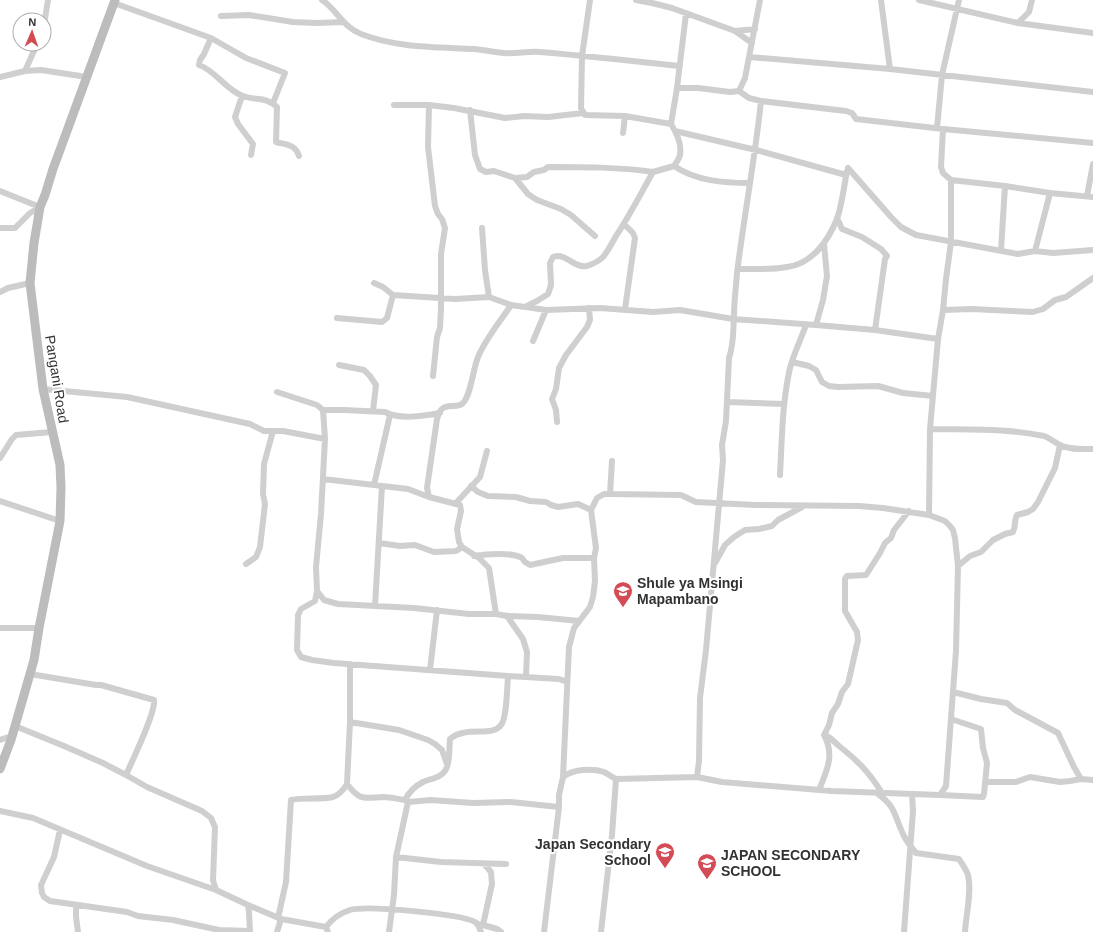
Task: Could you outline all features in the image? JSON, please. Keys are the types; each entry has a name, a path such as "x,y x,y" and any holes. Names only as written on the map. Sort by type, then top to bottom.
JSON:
{"main road":[{"name":"Pangani Road","path":"0,769 12,736 34,660 60,521 60,465 43,389 30,283 34,243 40,207 46,195 53,170 115,2"}],"street":[{"path":"46,12 48,0"},
{"path":"322,0 328,4 344,22 359,34 423,48 474,49 504,53 538,52 679,66"},
{"path":"590,0 582,56 581,104 584,115 625,116 671,124"},
{"path":"636,0 672,8 735,31 752,43"},
{"path":"739,91 745,78 760,0"},
{"path":"881,0 890,69"},
{"path":"919,0 1018,23 1093,33"},
{"path":"958,0 942,75 940,129 941,167 943,173 951,180 1090,197 1093,164"},
{"path":"1018,23 1029,12 1032,0"},
{"path":"115,2 211,38 246,58 285,73 273,103"},
{"path":"470,110 475,155 480,170 486,172 494,171 515,178 527,177 534,172 544,170 548,167 577,168 590,166 624,168 653,172 674,166 680,156 680,152 675,131 671,124 686,14"},
{"path":"221,16 249,15 293,22 344,22"},
{"path":"735,31 755,29"},
{"path":"211,38 199,65 242,96 270,100 278,107 276,142 294,146 299,156"},
{"path":"25,71 33,52"},
{"path":"749,57 890,69 1093,92"},
{"path":"0,77 25,71 52,71 87,77"},
{"path":"677,88 698,88 730,92 739,91 749,98 761,101 846,111 852,113 856,119 940,129 1093,143"},
{"path":"242,96 235,116 238,124 253,144 250,155"},
{"path":"697,776 699,761 700,698 706,650 723,460 722,445 726,421 729,358 734,333 733,319 738,269 756,150 761,101"},
{"path":"394,104 429,105 470,110 504,118 524,116 548,117 583,112"},
{"path":"429,105 428,147 435,206 445,228 441,254 440,328 437,337 433,376"},
{"path":"623,133 625,116"},
{"path":"675,131 756,150 846,175"},
{"path":"674,166 688,174 705,179 750,183"},
{"path":"738,269 787,267 803,262 818,251 824,244 837,218 848,168 891,217 904,229 916,235 950,244 1001,250 1018,254 1036,251 1053,254 1093,250"},
{"path":"526,307 548,294 551,285 550,263 553,257 558,256 566,258 580,266 586,266 597,262 603,256 624,224 653,172"},
{"path":"515,178 528,194 537,200 561,209 571,215 595,236"},
{"path":"929,515 930,429 938,339 944,310 950,244 951,180"},
{"path":"1001,250 1005,186"},
{"path":"0,191 40,207"},
{"path":"1036,251 1050,193"},
{"path":"0,228 15,228 30,213 40,207"},
{"path":"837,218 842,229 862,237 881,249 887,256 885,259 875,330"},
{"path":"624,224 633,233 635,238 625,309"},
{"path":"482,228 484,270 489,298"},
{"path":"816,325 823,300 826,276 824,244"},
{"path":"944,310 972,309 1033,312 1043,309 1055,300 1066,298 1093,278"},
{"path":"0,292 8,288 30,283"},
{"path":"374,283 383,287 393,295 441,299 489,298 511,305 546,310 589,308 625,309 653,312 680,310 733,319 875,330 938,339"},
{"path":"337,318 382,322 387,318 393,295"},
{"path":"429,496 427,488 437,419 440,410 463,404 468,393 478,357 511,305"},
{"path":"557,422 556,410 552,399 556,389 559,368 566,355 587,327 590,320 589,308"},
{"path":"533,341 546,310"},
{"path":"780,475 784,404 792,362 806,325"},
{"path":"792,362 810,366 816,370 822,382 829,386 878,386 903,394 933,396"},
{"path":"339,366 364,370 370,376 376,385 373,411"},
{"path":"43,389 127,397 250,424 264,431 283,431 325,439"},
{"path":"277,392 317,405 323,410 373,411 403,416 440,413"},
{"path":"727,402 784,404"},
{"path":"323,410 325,439 316,567 317,591 315,601 301,609 298,615 297,650 301,657 312,660 350,664 508,676 526,676 559,679 567,682"},
{"path":"374,485 390,415"},
{"path":"930,429 978,430 1034,435 1050,438 1060,445 1080,450 1093,449"},
{"path":"246,564 256,557 260,547 265,504 262,494 264,464 273,431"},
{"path":"0,458 16,435 52,432"},
{"path":"958,566 970,556 981,552 993,540 1013,532 1016,516 1033,509 1055,468 1060,445"},
{"path":"456,503 480,477 488,451"},
{"path":"610,494 612,461"},
{"path":"323,479 408,489 460,505 461,511 457,529 458,542 462,548 483,561 489,568 496,614"},
{"path":"376,606 382,486"},
{"path":"471,486 478,492 488,496 516,497 530,501 546,502 558,507 578,504 591,510"},
{"path":"544,932 559,807 559,795 563,777 569,647 574,628 590,607 593,597 595,581 594,558 596,548 591,510 597,498 604,494 681,495 696,502 805,506 859,506 909,511 929,515 945,522 953,530 958,566 956,651 946,786 940,794"},
{"path":"0,502 60,521"},
{"path":"714,565 725,545 734,537 745,530 772,526 778,520 805,506"},
{"path":"824,735 829,725 832,713 838,704 842,692 848,684 858,640 857,632 845,611 845,579 847,576 866,575 885,543 891,538 894,530 909,511"},
{"path":"379,543 400,546 414,545 434,552 456,551 462,548"},
{"path":"474,556 485,554 515,555 522,558 530,566 563,558 594,558"},
{"path":"317,591 324,600 338,604 579,621"},
{"path":"430,670 437,610"},
{"path":"506,616 523,639 527,652 526,676"},
{"path":"0,628 39,628"},
{"path":"277,932 286,882 291,800 334,797 342,791 347,784 350,722 350,664"},
{"path":"30,674 101,685 154,700 155,704 151,717 126,774"},
{"path":"389,932 396,857 406,801 412,789 423,782 441,776 448,765 450,739 455,734 465,732 490,732 496,730 502,725 505,713 508,676"},
{"path":"953,692 981,699 1007,703 1015,710 1058,733 1081,779"},
{"path":"563,777 569,772 589,770 604,772 616,779 697,776 722,782 819,790 983,797 988,763 983,748 981,729 951,719"},
{"path":"350,722 399,730 428,740 442,750 448,765"},
{"path":"15,726 126,774 147,787 202,811 211,818 216,827 213,880 216,890"},
{"path":"0,734 12,736"},
{"path":"819,790 830,755 827,740 824,735"},
{"path":"824,735 831,738 838,746 861,764 875,781 879,793 890,803 903,834 916,853 959,859 968,876 965,932"},
{"path":"0,740 12,736"},
{"path":"986,782 1016,782 1030,777 1060,782 1070,782 1081,779 1093,780"},
{"path":"601,932 612,835 616,779"},
{"path":"347,784 354,793 364,799 383,797 406,801 430,800 473,803 511,802 559,807"},
{"path":"904,932 912,794"},
{"path":"0,810 33,818 147,866 216,890 279,918 327,930 333,918 351,909 392,909 462,918 474,921 480,925 497,929 501,932"},
{"path":"60,830 54,856 41,885 44,897 50,901 76,906 126,912 138,916 173,920 219,930 250,932 248,905"},
{"path":"396,857 441,862 506,864"},
{"path":"481,932 480,925 492,884 491,872 484,864"},
{"path":"76,906 78,932"}],"place":[{"name":"Shule ya Msingi Mapambano","path":"623,608"},
{"name":"Japan Secondary School","path":"665,869"},
{"name":"JAPAN SECONDARY SCHOOL","path":"707,880"}]}
